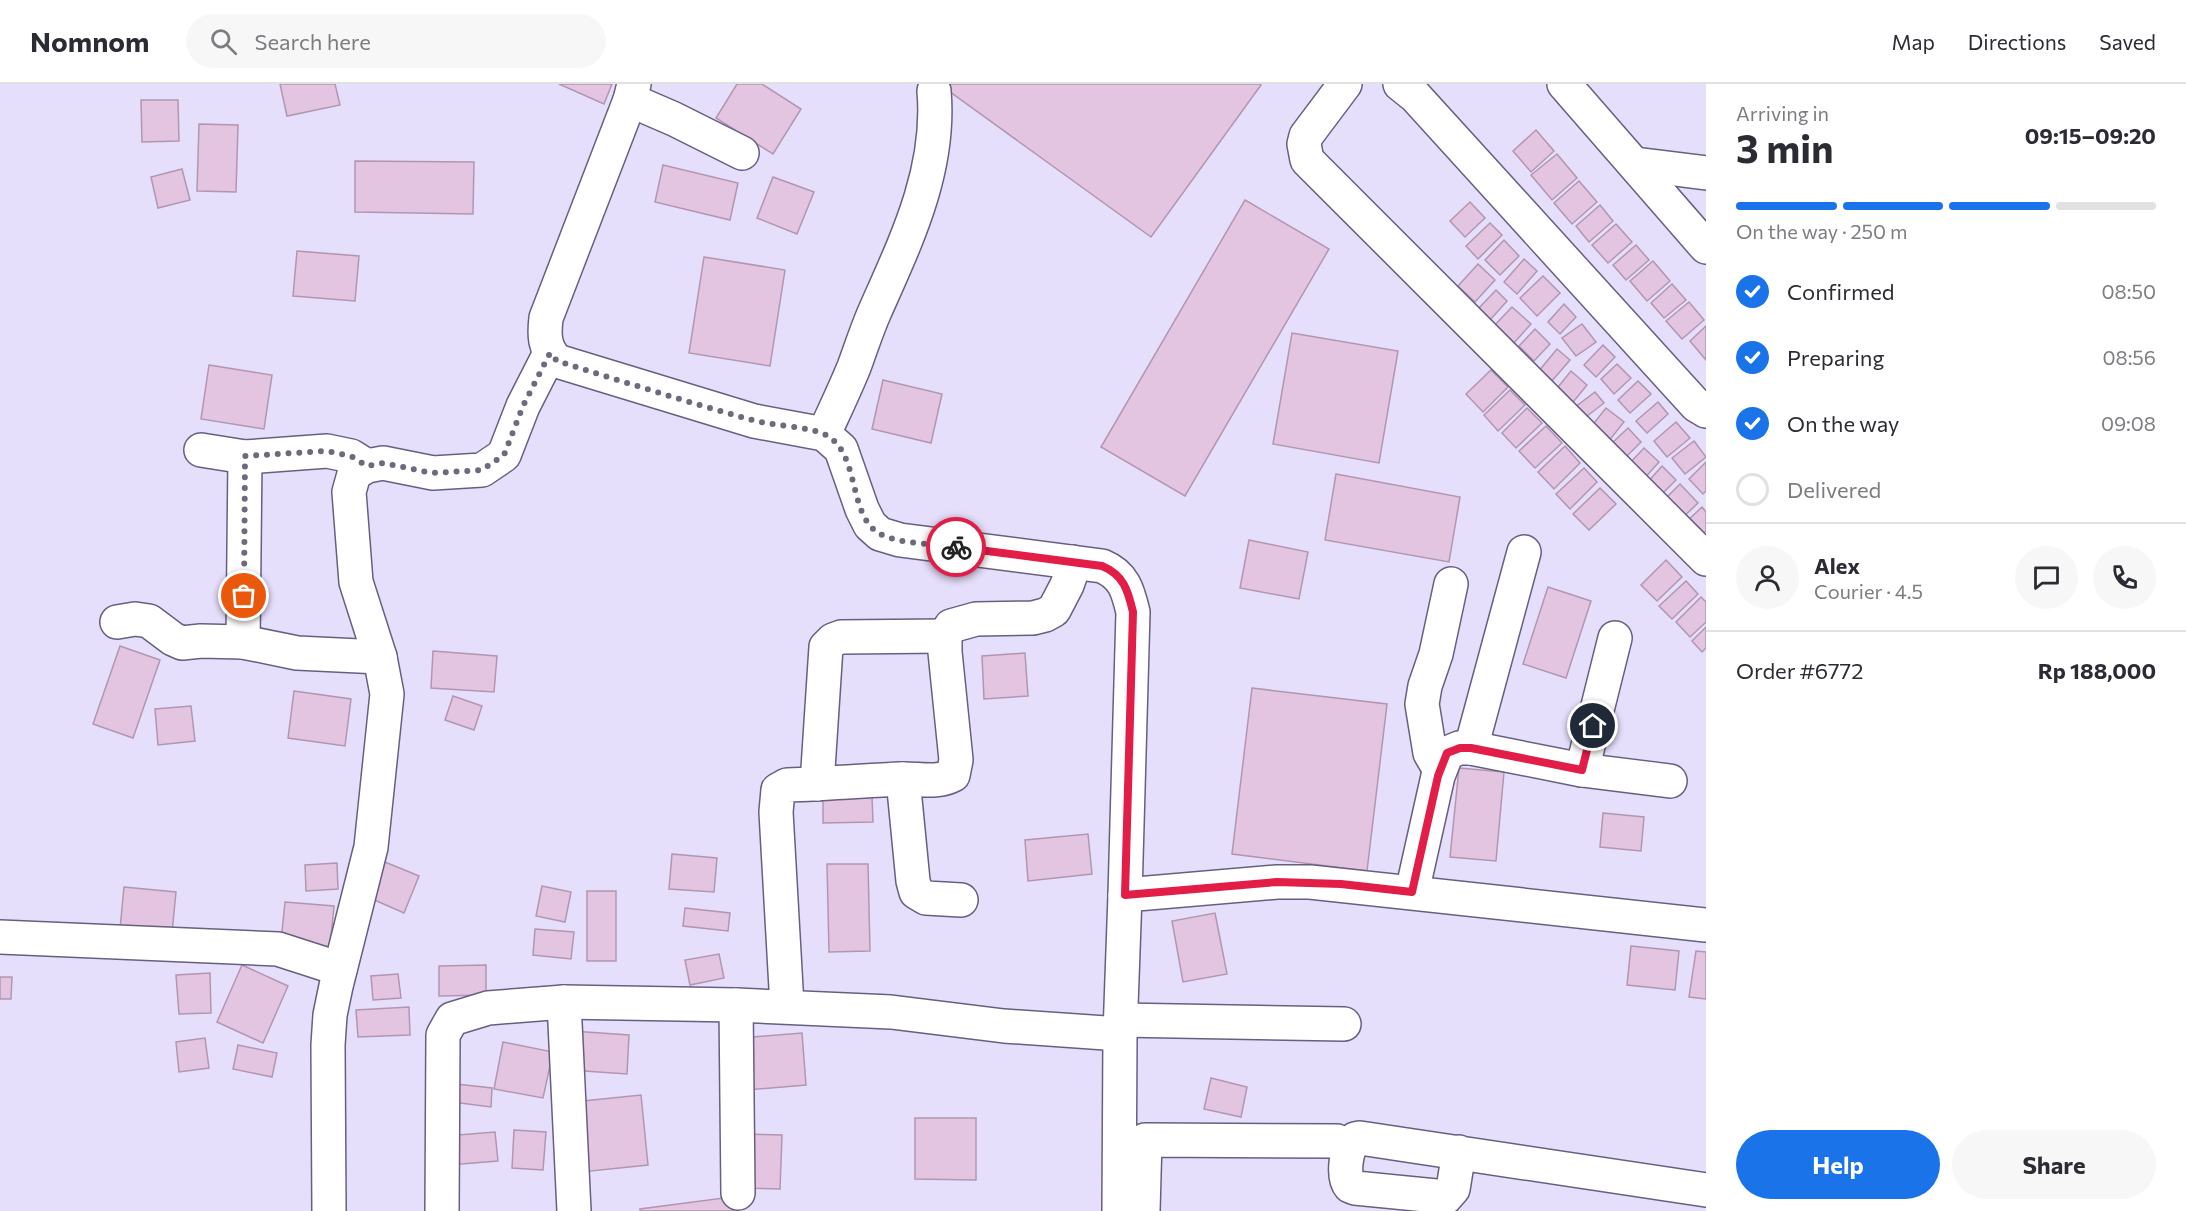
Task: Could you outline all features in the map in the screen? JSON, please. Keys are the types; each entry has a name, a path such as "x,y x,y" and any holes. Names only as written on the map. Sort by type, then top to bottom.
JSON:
{"street":[{"path":"1400,84 1423,105 1696,405 1706,411"},
{"path":"1564,84 1706,247"},
{"path":"1338,87 1306,136 1306,160 1706,559"},
{"path":"824,434 874,312 914,223 933,143 936,108 934,91"},
{"path":"742,153 674,119 632,92 546,318 544,331 550,353 557,361 754,421 824,434 841,449 862,509 870,525 880,534 900,540 1102,566 1113,570 1122,579 1129,594 1133,612 1121,1027 1119,1211"},
{"path":"1635,164 1706,173"},
{"path":"329,1211 328,1045 330,1015 371,846 387,694 380,657 356,582 350,492 354,474 367,466 383,463 432,473 482,470 504,455 523,406 550,353"},
{"path":"201,450 245,456 327,451 351,456 367,466"},
{"path":"243,642 245,456"},
{"path":"1471,748 1524,552"},
{"path":"786,1006 777,790 784,786 903,779 945,779 953,775 956,768 945,636 951,626 964,621 1033,618 1054,610 1070,579 1072,562"},
{"path":"1440,770 1430,753 1422,704 1425,686 1436,654 1451,584"},
{"path":"117,622 135,619 148,621 172,639 182,643 243,642 297,653 380,657"},
{"path":"817,784 826,647 833,639 841,637 945,636"},
{"path":"1582,770 1615,639"},
{"path":"1412,892 1440,770 1447,753 1460,748 1471,748 1582,770 1670,781"},
{"path":"903,779 916,892 926,898 962,900"},
{"path":"1125,895 1277,882 1341,884 1706,925"},
{"path":"0,937 278,949 340,969"},
{"path":"442,1211 443,1035 452,1019 488,1008 564,1002 786,1006 891,1012 1004,1026 1344,1024"},
{"path":"564,1002 574,1211"},
{"path":"736,1005 738,1193"},
{"path":"1143,1211 1145,1140 1337,1141"},
{"path":"1460,1152 1706,1190"}],"building":[{"path":"280,84 335,84 340,105 287,116"},
{"path":"559,84 612,84 604,104"},
{"path":"737,84 762,84 801,109 773,154 716,118"},
{"path":"939,84 1260,84 1261,85 1151,237"},
{"path":"141,100 178,100 179,141 142,142"},
{"path":"199,124 238,125 236,192 197,191"},
{"path":"1536,130 1554,151 1531,172 1513,151"},
{"path":"1557,154 1577,178 1552,200 1531,175"},
{"path":"355,161 474,162 473,214 355,212"},
{"path":"663,165 738,183 730,220 655,202"},
{"path":"182,169 190,200 158,208 151,177"},
{"path":"773,177 814,192 797,234 757,218"},
{"path":"1579,181 1597,202 1572,224 1554,203"},
{"path":"1245,200 1329,249 1185,496 1101,447"},
{"path":"1470,202 1485,218 1465,237 1450,221"},
{"path":"1600,205 1613,221 1589,242 1576,226"},
{"path":"1490,223 1502,235 1478,259 1466,246"},
{"path":"1616,224 1632,242 1608,263 1592,245"},
{"path":"1504,240 1519,256 1500,275 1485,260"},
{"path":"1636,245 1649,260 1626,280 1613,265"},
{"path":"297,251 359,256 355,301 293,296"},
{"path":"704,257 785,270 770,366 689,353"},
{"path":"1524,259 1537,271 1517,294 1504,282"},
{"path":"1653,261 1670,281 1647,301 1630,281"},
{"path":"1478,264 1495,280 1475,302 1458,286"},
{"path":"1543,276 1560,293 1537,316 1520,298"},
{"path":"1672,284 1686,300 1664,318 1651,303"},
{"path":"1496,290 1507,301 1490,320 1478,309"},
{"path":"1689,302 1704,320 1682,339 1666,321"},
{"path":"1564,304 1576,317 1560,334 1548,322"},
{"path":"1512,307 1531,324 1512,345 1492,328"},
{"path":"1582,324 1596,342 1576,356 1562,338"},
{"path":"1706,326 1706,360 1690,341"},
{"path":"1535,329 1550,344 1534,361 1519,346"},
{"path":"1292,333 1398,351 1379,463 1273,444"},
{"path":"1603,345 1615,357 1596,377 1584,365"},
{"path":"1557,349 1570,360 1551,382 1538,372"},
{"path":"1617,364 1631,378 1614,394 1601,379"},
{"path":"209,365 272,375 264,429 201,419"},
{"path":"1491,370 1508,387 1483,412 1466,394"},
{"path":"1571,371 1587,385 1570,406 1554,392"},
{"path":"883,380 942,394 931,443 872,429"},
{"path":"1638,381 1651,394 1630,413 1618,400"},
{"path":"1510,390 1525,405 1498,431 1484,415"},
{"path":"1595,392 1604,403 1582,420 1574,408"},
{"path":"1658,402 1668,414 1647,433 1636,421"},
{"path":"1527,408 1542,423 1516,448 1502,433"},
{"path":"1606,408 1624,422 1608,442 1590,428"},
{"path":"1676,422 1690,438 1667,457 1654,441"},
{"path":"1546,426 1562,443 1535,468 1519,451"},
{"path":"1628,428 1641,442 1624,459 1611,444"},
{"path":"1694,441 1706,457 1685,474 1672,458"},
{"path":"1565,446 1580,463 1554,489 1538,472"},
{"path":"1644,448 1659,462 1642,481 1627,466"},
{"path":"1706,462 1706,491 1703,494 1689,479"},
{"path":"1662,466 1676,480 1659,497 1646,484"},
{"path":"1584,468 1597,482 1570,509 1556,494"},
{"path":"1336,474 1460,497 1449,562 1325,540"},
{"path":"1680,484 1698,503 1676,524 1658,506"},
{"path":"1600,488 1616,504 1589,530 1573,514"},
{"path":"1702,507 1706,512 1706,531 1697,539 1683,525"},
{"path":"1249,540 1308,552 1299,599 1240,588"},
{"path":"1666,560 1682,577 1657,601 1641,585"},
{"path":"1686,581 1698,594 1672,619 1659,606"},
{"path":"1548,587 1591,601 1566,678 1523,664"},
{"path":"1701,597 1706,602 1706,622 1690,637 1676,622"},
{"path":"1706,627 1706,648 1702,652 1692,641"},
{"path":"120,646 160,660 133,738 93,724"},
{"path":"433,651 497,656 494,692 431,688"},
{"path":"1025,653 1028,696 984,699 982,656"},
{"path":"1252,688 1387,704 1367,871 1232,854"},
{"path":"294,691 351,699 345,746 288,738"},
{"path":"453,696 482,706 474,730 445,720"},
{"path":"191,706 195,741 158,745 155,709"},
{"path":"1459,768 1504,772 1496,861 1450,857"},
{"path":"872,797 873,822 823,823 823,799"},
{"path":"1603,813 1644,817 1641,851 1600,847"},
{"path":"1088,834 1092,874 1028,881 1025,840"},
{"path":"672,854 717,858 714,892 669,889"},
{"path":"385,862 419,876 404,913 370,898"},
{"path":"337,863 338,889 306,891 305,865"},
{"path":"827,864 868,864 870,951 829,952"},
{"path":"542,886 571,892 565,922 536,916"},
{"path":"124,887 176,892 172,933 120,929"},
{"path":"587,891 616,891 616,961 587,961"},
{"path":"285,902 334,906 330,947 281,942"},
{"path":"685,908 730,913 728,931 683,926"},
{"path":"1215,913 1227,974 1183,982 1172,921"},
{"path":"535,929 574,932 571,959 533,955"},
{"path":"1631,946 1679,951 1675,990 1627,985"},
{"path":"1696,951 1706,952 1706,999 1689,997"},
{"path":"719,954 724,978 690,985 685,960"},
{"path":"242,965 288,986 263,1043 217,1022"},
{"path":"486,965 486,995 439,996 439,966"},
{"path":"210,973 211,1013 179,1014 176,975"},
{"path":"398,974 401,998 373,1000 371,976"},
{"path":"0,977 12,977 11,999 0,999"},
{"path":"409,1007 410,1035 358,1037 356,1010"},
{"path":"572,1031 629,1035 627,1074 570,1070"},
{"path":"802,1033 806,1085 746,1090 741,1038"},
{"path":"205,1038 209,1068 179,1072 176,1042"},
{"path":"503,1042 553,1052 543,1098 494,1089"},
{"path":"238,1045 277,1053 272,1077 233,1069"},
{"path":"1211,1078 1247,1087 1241,1117 1204,1109"},
{"path":"447,1083 492,1088 491,1107 445,1101"},
{"path":"641,1095 648,1165 581,1172 573,1102"},
{"path":"915,1118 976,1118 976,1180 915,1179"},
{"path":"514,1130 546,1132 543,1170 512,1168"},
{"path":"495,1132 498,1161 449,1165 446,1136"},
{"path":"742,1134 782,1135 780,1189 740,1188"},
{"path":"731,1197 733,1211 640,1211 640,1209"}],"way so far":[{"path":"244,596 245,456 327,451 351,456 367,466 383,463 432,473 482,470 504,455 523,406 550,353 557,361 754,421 824,434 841,449 862,509 870,525 880,534 900,540 956,547"}],"route":[{"path":"956,547 1102,566 1113,570 1122,579 1129,594 1133,612 1125,895 1277,882 1341,884 1412,892 1438,776 1447,753 1460,748 1471,748 1582,770 1593,726"}]}
